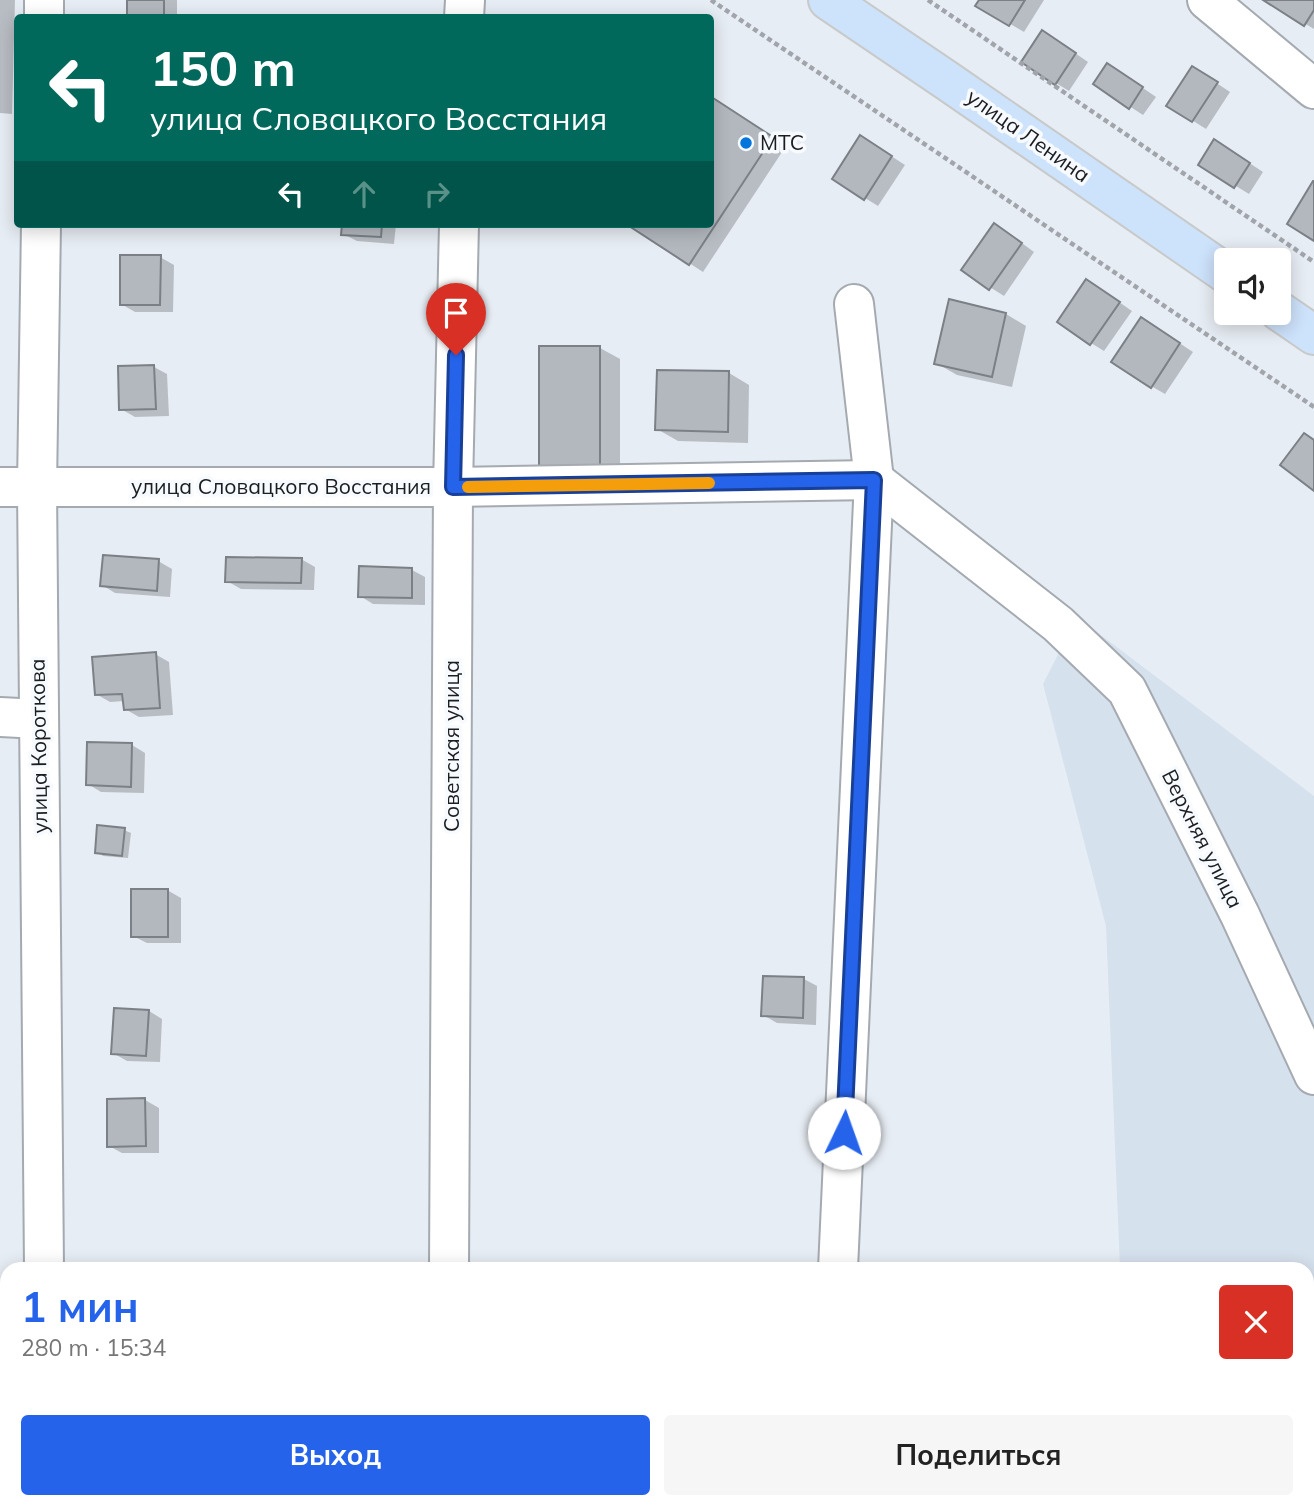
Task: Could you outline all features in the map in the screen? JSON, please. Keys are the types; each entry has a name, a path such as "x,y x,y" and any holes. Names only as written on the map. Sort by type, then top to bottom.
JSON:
{"main road":[{"name":"улица Ленина","path":"828,0 1214,265"},
{"path":"1291,319 1314,335"}],"street":[{"path":"1207,0 1314,89"},
{"name":"улица Короткова","path":"41,228 19,487 39,719 44,1262"},
{"name":"Советская улица","path":"449,1262 453,487 459,228"},
{"path":"838,1262 874,480 853,304"},
{"name":"улица Словацкого Восстания","path":"19,487 453,487 874,480"},
{"name":"Верхняя улица","path":"874,480 1058,624 1127,690 1240,915 1314,1076"},
{"path":"0,717 39,719"}],"path":[{"path":"711,0 1314,407"},
{"path":"928,0 1314,262"}],"shaded area":[{"path":"1077,617 1314,796 1314,1262 1120,1262 1106,926 1043,684"}],"building":[{"path":"127,0 164,0 164,14 127,14"},
{"path":"979,0 1025,0 1009,26 975,6"},
{"path":"1263,0 1314,0 1314,10 1304,26"},
{"path":"1042,30 1076,53 1055,85 1021,62"},
{"path":"1107,63 1143,87 1129,109 1093,84"},
{"path":"1192,66 1218,82 1192,122 1166,106"},
{"path":"714,99 773,137 714,227"},
{"path":"860,135 892,156 864,200 832,179"},
{"path":"1214,139 1250,163 1234,188 1198,165"},
{"path":"1314,181 1314,241 1287,224"},
{"path":"994,223 1022,243 989,290 961,270"},
{"path":"342,228 382,228 381,237 341,235"},
{"path":"632,228 713,228 689,265"},
{"path":"120,255 161,255 160,305 120,305"},
{"path":"1086,279 1120,302 1090,345 1057,322"},
{"path":"949,299 1006,313 992,377 934,364"},
{"path":"1141,317 1180,343 1151,388 1111,362"},
{"path":"539,346 600,346 600,469 539,469"},
{"path":"154,365 156,409 119,410 118,366"},
{"path":"657,370 729,371 728,432 655,430"},
{"path":"1304,433 1314,440 1314,491 1280,465"},
{"path":"103,555 159,559 157,591 100,586"},
{"path":"226,557 302,558 301,583 225,582"},
{"path":"359,566 412,568 412,598 358,597"},
{"path":"156,652 160,708 124,710 122,694 95,695 92,657"},
{"path":"87,742 132,743 131,787 86,785"},
{"path":"97,825 125,828 122,856 95,853"},
{"path":"131,889 168,889 168,937 131,937"},
{"path":"763,976 804,977 803,1018 761,1016"},
{"path":"114,1008 149,1010 146,1056 111,1054"},
{"path":"145,1098 146,1146 107,1147 107,1099"}],"slow traffic":[{"path":"468,487 709,483"}],"place":[{"name":"МТС","path":"746,143"}],"route":[{"path":"456,355 453,487 874,480 844,1133"}]}
